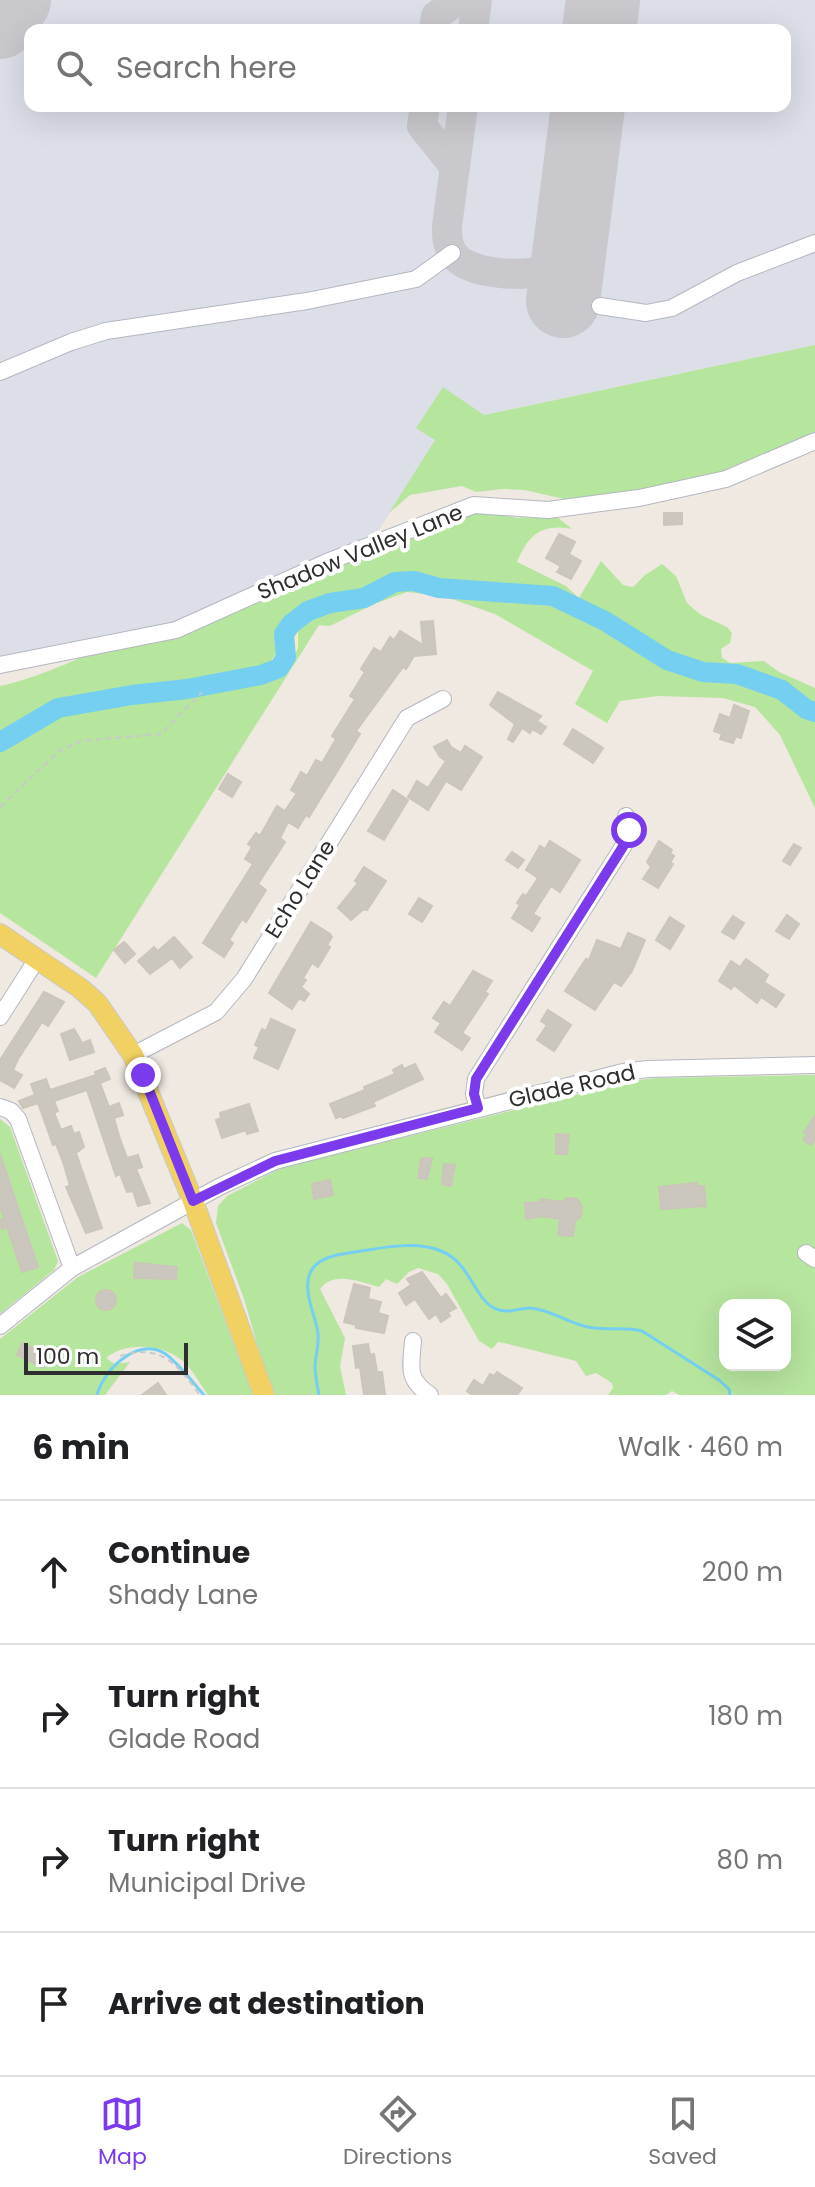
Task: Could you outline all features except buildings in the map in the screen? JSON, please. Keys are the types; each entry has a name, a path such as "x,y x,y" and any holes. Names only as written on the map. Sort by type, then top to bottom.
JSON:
{"main road":[{"path":"0,934 97,1003 133,1055 193,1201 264,1395"}],"street":[{"path":"600,306 646,313 672,308 737,273 815,243"},
{"path":"0,372 106,331 307,301 416,279 452,253"},
{"name":"Shadow Valley Lane","path":"0,665 176,630 327,562 474,505 548,510 639,498 726,479 815,441"},
{"name":"Echo Lane","path":"133,1055 216,1012 244,979 407,718 443,699"},
{"path":"478,1108 474,1094 476,1079 624,845 629,830 626,816"},
{"path":"0,1017 37,959"},
{"name":"Glade Road","path":"0,1326 72,1268 193,1201 275,1161 623,1072 815,1065"},
{"path":"0,1107 11,1111 18,1119 72,1268"},
{"path":"413,1341 412,1375 417,1385 430,1395"}],"path":[{"path":"0,807 59,751 81,741 161,734 202,692"},
{"path":"120,1356 141,1351 168,1358 200,1395"}],"shaded area":[{"path":"0,0 815,0 815,345 483,415 435,440 374,538 167,627 0,659"}],"green space":[{"path":"815,345 815,436 741,468 581,503 525,490 476,492 462,486 410,495 389,513 435,440 416,428 443,387 484,415"},
{"path":"489,511 517,518 556,516 572,529 552,528 537,533 517,562 566,586 579,598 601,561 623,585 633,587 662,564 676,576 687,603 732,633 730,643 721,649 722,658 730,663 764,661 779,672 815,688 815,709 785,688 732,671 705,670 668,657 606,620 553,595 395,580 366,595 326,600 295,613 276,643 277,652 268,665 179,687 62,702 0,736 0,686 48,671 471,512"},
{"path":"413,583 442,590 553,600 605,622 666,662 780,693 804,713 815,717 815,808 780,735 755,707 723,698 658,696 620,701 607,723 575,704 593,671 495,614 443,596 407,592 330,626 319,625 96,978 0,913 0,745 60,710 261,681 298,648 298,629 318,611 349,605 394,585"},
{"path":"815,1075 815,1395 679,1395 672,1391 666,1395 608,1395 613,1388 612,1383 596,1373 586,1376 576,1361 498,1342 492,1349 479,1341 447,1284 438,1274 418,1268 397,1284 386,1279 379,1287 348,1279 326,1283 320,1289 345,1338 340,1366 346,1395 272,1395 244,1299 216,1223 218,1206 227,1196 281,1168 631,1081"},
{"path":"0,1119 10,1127 58,1261 54,1270 0,1314"},
{"path":"182,1223 191,1230 253,1395 208,1395 191,1370 177,1357 157,1349 135,1347 106,1358 115,1364 130,1362 105,1395 0,1395 0,1339 78,1277"}],"sand":[{"path":"412,579 441,586 553,595 606,620 668,657 705,670 732,671 780,685 815,709 815,717 804,713 769,688 705,675 666,662 605,622 553,600 404,583 349,605 318,611 298,629 298,648 290,667 261,681 60,710 0,745 0,736 62,702 179,687 268,665 277,652 280,632 299,611 318,602 361,597 393,583"}],"waterway":[{"path":"0,742 58,708 261,675 279,668 286,657 284,634 308,611 330,603 364,598 395,582 414,581 439,588 553,596 605,621 667,660 703,672 737,674 782,690 806,709 815,712"},
{"path":"319,1395 315,1365 318,1334 309,1298 310,1273 315,1265 333,1256 405,1246 424,1246 451,1256 487,1303 499,1310 530,1308 586,1327 642,1331 719,1380 729,1389 730,1395"},
{"path":"97,1395 113,1367 143,1349 164,1353 204,1395"}],"taxiway":[{"path":"435,24 436,16 457,0"},
{"path":"474,24 477,0"},
{"path":"424,112 422,126 455,167"},
{"path":"462,112 447,226 447,238 455,256 487,271 530,273 554,265 570,243"}],"runway":[{"path":"0,22 14,0"},
{"path":"600,24 603,0"},
{"path":"563,301 587,112"}],"route":[{"path":"143,1075 193,1201 275,1161 478,1108 474,1094 476,1079 624,845 629,830"}]}
